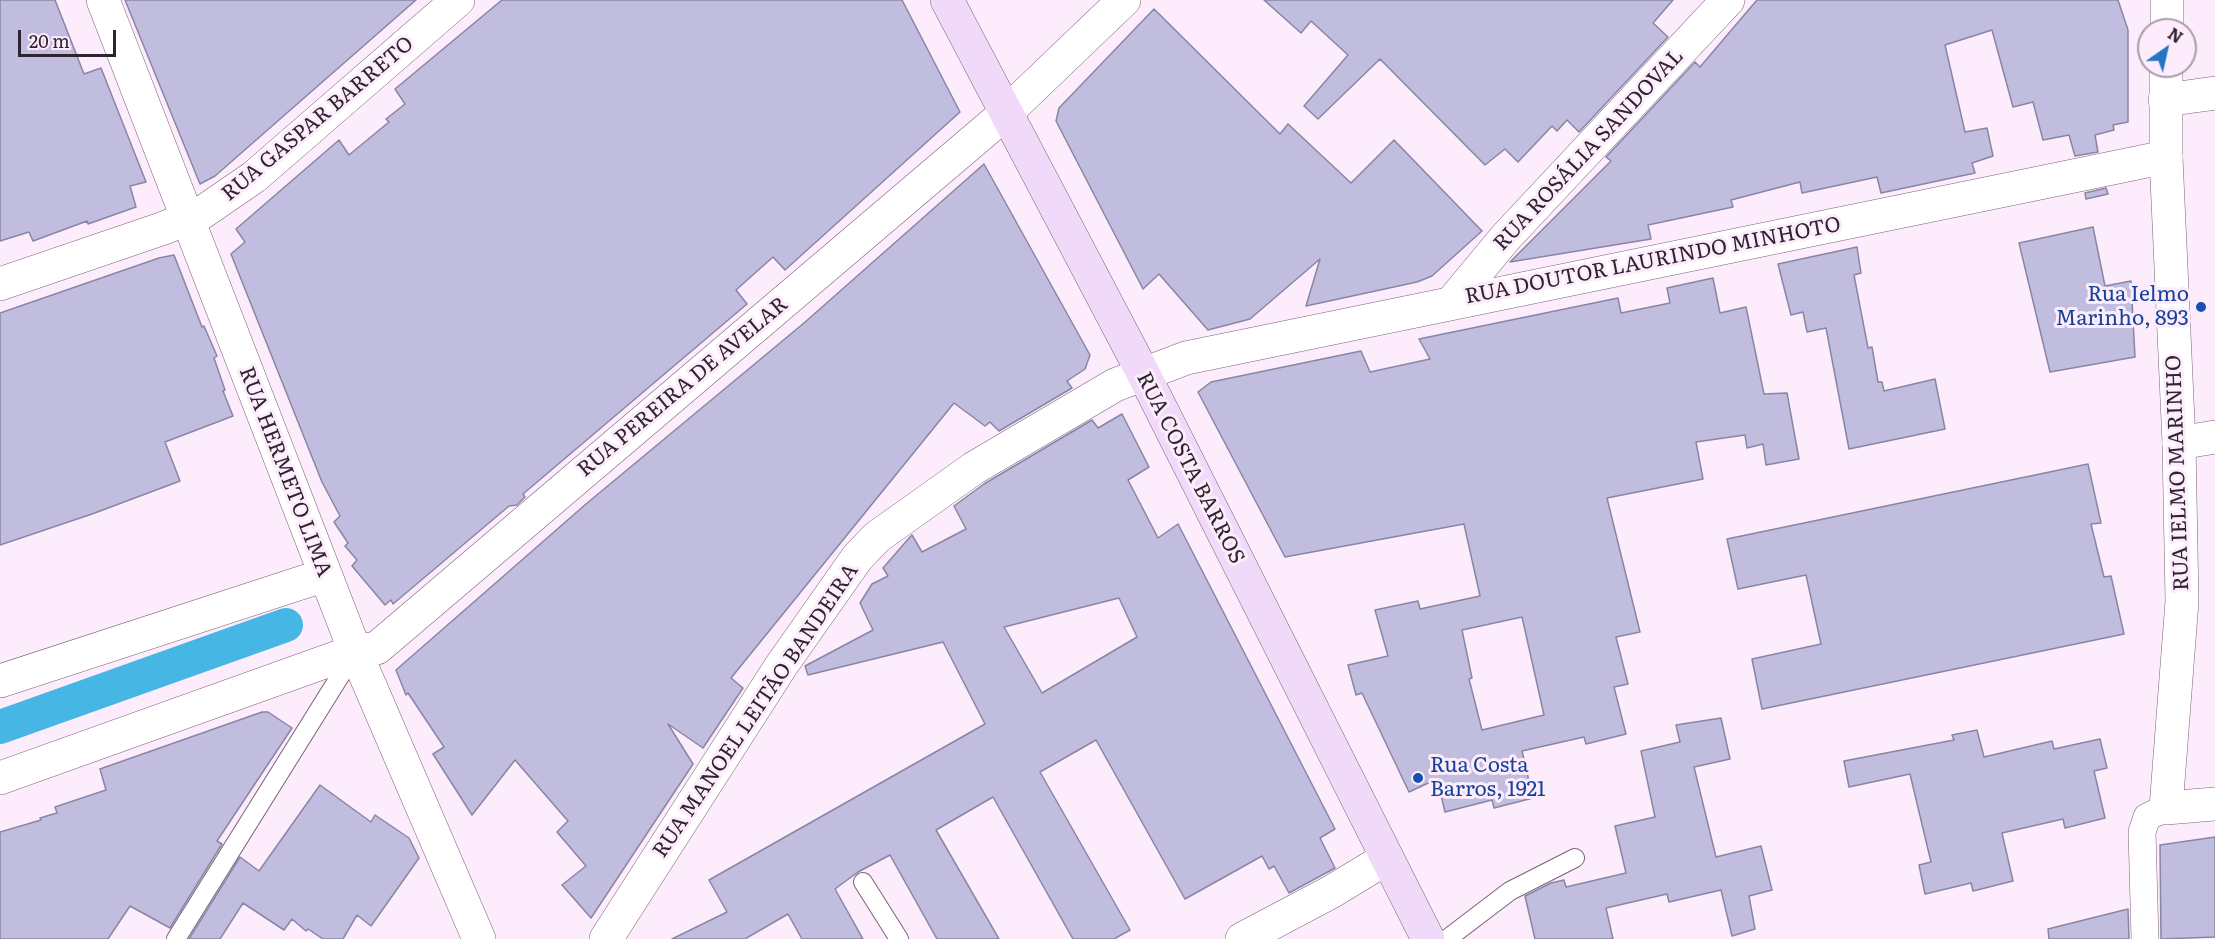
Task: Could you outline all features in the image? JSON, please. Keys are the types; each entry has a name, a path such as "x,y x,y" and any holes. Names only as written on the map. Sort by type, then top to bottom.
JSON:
{"main road":[{"name":"RUA COSTA BARROS","path":"947,0 1143,373 1428,939"}],"street":[{"name":"RUA HERMETO LIMA","path":"103,0 190,219 324,575 479,939"},
{"name":"RUA GASPAR BARRETO","path":"0,284 190,219 229,196 254,177 458,0"},
{"name":"RUA PEREIRA DE AVELAR","path":"0,778 356,651 377,648 1006,113 1124,0"},
{"name":"RUA ROSÁLIA SANDOVAL","path":"1452,302 1506,237 1728,0"},
{"path":"2167,0 2167,18"},
{"name":"RUA IELMO MARINHO","path":"2166,78 2166,157 2179,442 2181,601 2166,808"},
{"path":"2165,100 2215,93"},
{"name":"RUA DOUTOR LAURINDO MINHOTO","path":"1143,373 1186,358 2166,157"},
{"name":"RUA MANOEL LEITÃO BANDEIRA","path":"606,939 781,666 857,558 877,537 974,468 1093,396 1143,373"},
{"path":"2179,442 2215,437"},
{"path":"0,681 324,575"},
{"path":"2145,939 2142,832 2147,817 2166,808 2215,804"},
{"path":"1242,939 1331,892 1387,858"}],"lane":[{"path":"176,939 356,651"},
{"path":"1447,939 1510,891 1575,858"},
{"path":"863,882 899,939"}],"building":[{"path":"0,0 55,0 84,74 101,68 146,182 130,186 136,207 88,224 87,221 33,241 29,232 0,241"},
{"path":"125,0 416,0 215,176 200,184"},
{"path":"502,0 902,0 960,112 785,270 773,257 736,290 747,304 523,494 525,497 517,505 509,506 393,604 391,600 385,605 352,566 357,560 345,546 348,543 334,522 340,516 322,482 231,254 245,242 236,229 339,140 349,155 389,122 386,119 405,104 395,89"},
{"path":"1264,0 1673,0 1653,23 1668,37 1579,132 1567,120 1557,131 1552,126 1518,162 1505,149 1485,165 1380,59 1318,119 1304,106 1348,55 1311,21 1301,33"},
{"path":"1757,0 2118,0 2128,30 2128,122 2113,125 2114,130 2095,135 2098,152 2075,156 2069,135 2043,140 2033,102 2013,107 1992,30 1945,45 1965,132 1987,128 1993,156 1972,163 1975,173 1881,193 1877,177 1802,193 1800,182 1731,200 1733,207 1648,225 1651,239 1510,262 1611,161 1606,157 1695,62 1700,67"},
{"path":"1154,9 1280,134 1288,124 1351,183 1394,140 1482,231 1432,276 1417,282 1306,306 1320,259 1250,319 1208,330 1159,274 1143,289 1056,121 1059,108"},
{"path":"984,164 1090,355 1085,369 1067,381 1072,388 999,431 990,422 985,426 954,403 731,678 743,688 703,748 668,724 693,764 591,918 562,885 586,866 557,832 568,821 515,760 472,815 433,754 444,747 408,693 406,695 396,670 586,504 804,323"},
{"path":"2106,188 2108,194 2086,199 2085,193"},
{"path":"2093,227 2105,286 2131,281 2135,357 2050,372 2019,243"},
{"path":"1857,247 1861,273 1854,275 1868,348 1872,347 1878,382 1882,382 1884,391 1935,379 1945,429 1849,449 1826,328 1807,332 1803,312 1791,315 1778,264"},
{"path":"174,255 202,327 204,326 217,356 214,358 233,416 165,442 180,481 0,545 0,313 159,258"},
{"path":"1713,278 1720,313 1746,307 1764,394 1787,393 1799,459 1766,465 1763,444 1747,448 1745,435 1696,442 1703,479 1607,498 1640,632 1616,637 1628,684 1614,687 1626,734 1586,744 1584,737 1522,751 1533,798 1494,808 1492,800 1445,812 1437,779 1409,792 1362,693 1356,695 1348,665 1388,656 1375,610 1418,601 1420,609 1480,596 1464,524 1285,557 1198,392 1211,382 1361,351 1370,372 1430,359 1419,339 1618,298 1621,313 1670,303 1667,288","holes":["1522,617 1544,715 1482,730 1469,679 1472,678 1462,630"]},
{"path":"1122,414 1149,467 1128,480 1158,538 1178,524 1335,829 1320,838 1335,868 1289,893 1274,866 1269,869 1262,856 1185,899 1096,740 1040,772 1130,930 1114,939 1073,939 993,797 936,830 999,939 937,939 890,855 858,872 835,889 863,939 802,939 788,914 745,939 672,939 727,912 709,880 985,724 943,642 808,675 805,666 873,630 860,603 872,584 888,576 883,568 912,535 922,552 966,529 954,506 984,484 1092,420 1098,428","holes":["1119,598 1137,637 1042,693 1004,627"]},
{"path":"2088,464 2101,523 2091,524 2104,577 2111,576 2124,634 1762,709 1752,659 1821,644 1806,575 1738,589 1727,539"},
{"path":"262,712 268,712 292,728 217,841 222,844 170,928 130,906 108,939 0,939 0,832 41,820 40,818 57,813 55,807 106,790 100,769"},
{"path":"1721,718 1730,759 1694,767 1716,857 1761,846 1772,890 1749,896 1755,929 1732,936 1721,890 1669,902 1667,894 1606,908 1613,939 1535,939 1525,896 1551,883 1564,880 1566,887 1626,873 1615,826 1655,817 1641,751 1680,742 1676,725"},
{"path":"1977,730 1984,757 2052,741 2054,749 2100,739 2107,768 2094,771 2105,818 2065,828 2063,819 2002,833 2013,881 1973,891 1971,883 1925,894 1919,865 1931,862 1910,774 1849,787 1844,761 1954,740 1952,735"},
{"path":"320,785 371,822 375,815 409,838 419,858 371,926 357,915 343,939 323,939 308,929 306,931 292,919 284,930 243,903 220,939 189,939 240,857 259,871"},
{"path":"2215,837 2215,937 2161,939 2160,845"},
{"path":"2128,909 2129,939 2049,939 2048,929"}],"waterway":[{"path":"0,727 286,625"}],"place":[{"name":"Rua Ielmo Marinho, 893","path":"2201,307"},
{"name":"Rua Costa Barros, 1921","path":"1418,778"}]}
